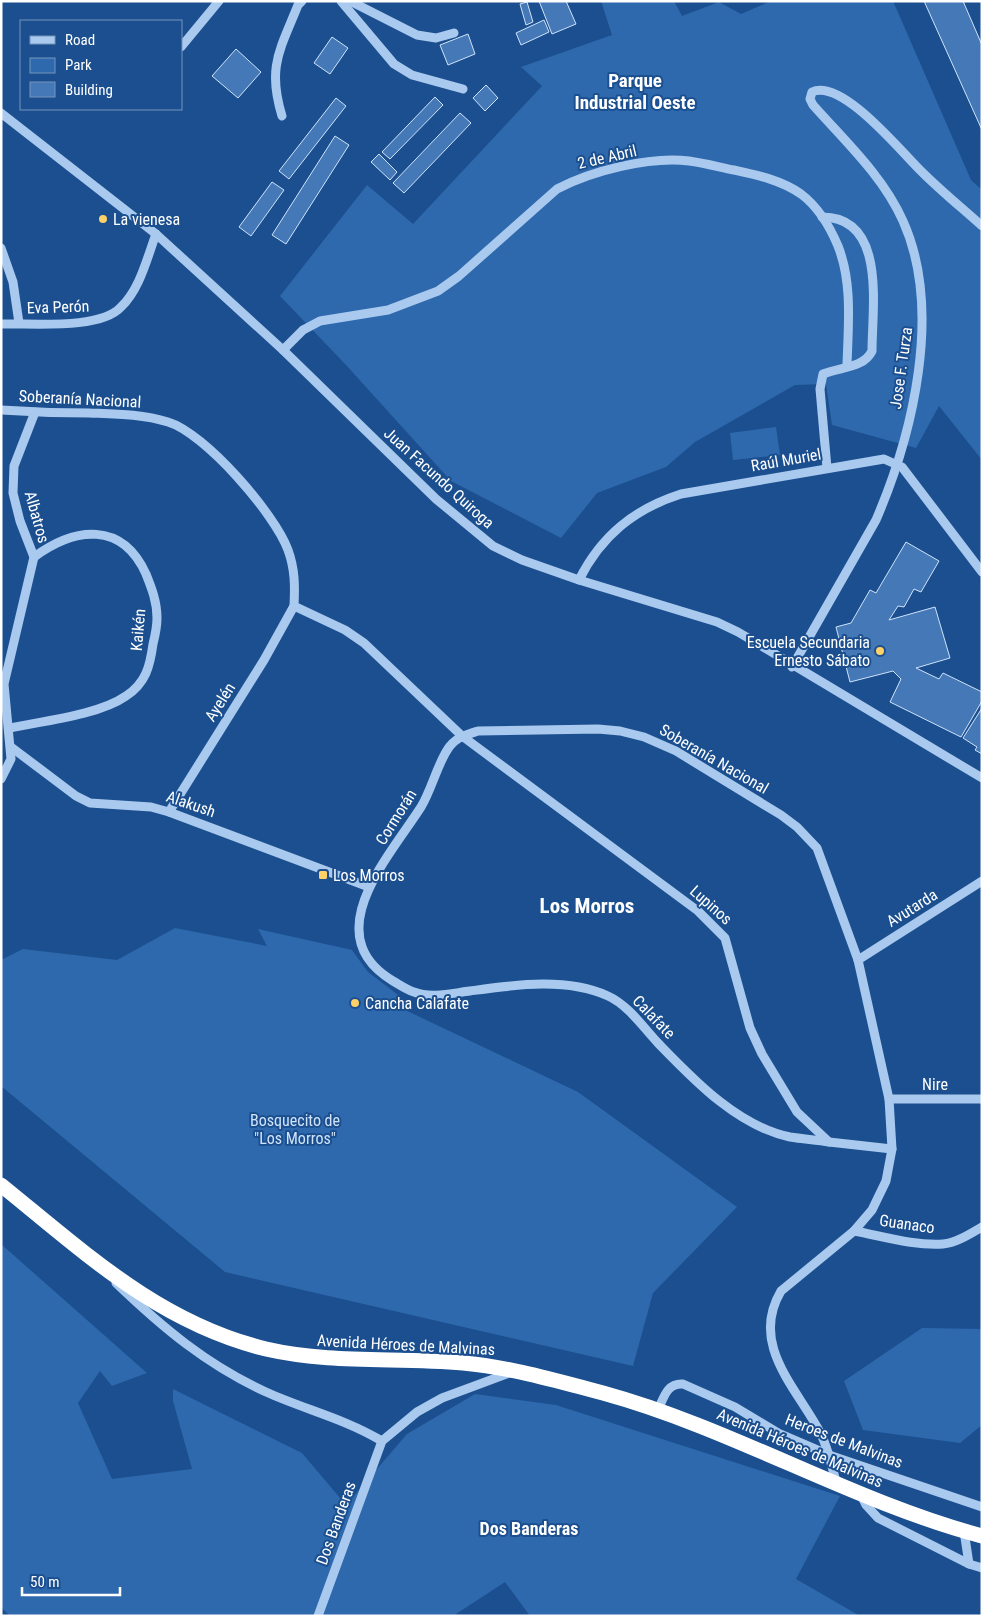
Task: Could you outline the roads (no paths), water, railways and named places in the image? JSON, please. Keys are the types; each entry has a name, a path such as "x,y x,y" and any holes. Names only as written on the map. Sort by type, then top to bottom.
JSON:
{"highway":[{"name":"Avenida Héroes de Malvinas","path":"1,1179 22,1202"},
{"name":"Avenida Héroes de Malvinas","path":"1,1185 93,1261 142,1295 175,1313 236,1339 265,1348 326,1359 438,1361 515,1370 688,1420 860,1492 982,1536"}],"street":[{"path":"182,46 219,1"},
{"path":"282,116 276,95 274,77 278,53 298,5 302,1"},
{"path":"341,1 394,64 412,75 463,89"},
{"path":"350,1 417,35 436,38 454,32"},
{"name":"Jose F. Turza","path":"792,666 876,520 909,420 921,358 922,294 914,254 903,221 877,175 813,104 810,99 812,92 824,89 848,100 877,124 922,172 982,226"},
{"name":"Juan Facundo Quiroga","path":"1,113 156,234 283,350 436,499 465,524 504,551 579,580 717,622 982,778"},
{"name":"2 de Abril","path":"283,350 303,330 320,321 388,310 438,291 459,276 557,189 575,180 635,165 660,161 688,161 780,182 800,194 822,217 838,246 848,290 847,366"},
{"path":"822,217 845,220 855,227 866,243 872,263 872,351 869,358 861,364 847,366 823,374 821,378 820,389 827,468"},
{"name":"Eva Perón","path":"1,324 91,322 107,318 122,307 133,290 156,234"},
{"path":"1,248 13,282 19,323"},
{"name":"Soberanía Nacional","path":"1,410 135,415 168,422 189,432 217,457 265,510 277,527 288,549 296,579 294,606"},
{"name":"Albatros","path":"1,779 11,759 10,728 5,711 4,684 34,557 20,521 13,493 14,466 35,412"},
{"name":"Raúl Muriel","path":"579,580 590,557 612,533 629,518 664,499 681,494 884,459 896,463"},
{"path":"896,463 982,572"},
{"name":"Kaikén","path":"10,728 108,706 126,696 140,685 149,667 157,619 154,593 140,562 126,544 116,538 84,534 49,546 34,557"},
{"path":"294,606 345,630 364,643 462,736"},
{"name":"Ayelén","path":"169,812 264,660 294,606"},
{"name":"Soberanía Nacional","path":"462,736 478,731 598,729 620,730 644,737 676,751 781,815 817,848 858,960 888,1099 892,1149 886,1181 872,1210 854,1230 780,1291 773,1304 769,1326 771,1345 821,1435 829,1454 836,1482"},
{"name":"Cormorán","path":"361,946 358,932 360,914 369,887 422,805 450,745 462,736"},
{"name":"Lupinos","path":"462,736 698,911 725,938 750,1028 762,1054 797,1112 830,1142"},
{"name":"Alakush","path":"11,747 76,796 90,803 151,807 169,812 369,887"},
{"name":"Avutarda","path":"858,960 982,881"},
{"name":"Calafate","path":"361,946 371,962 391,980 416,993 439,995 518,986 563,985 608,996 621,1004 677,1062 739,1115 789,1136 830,1142"},
{"name":"Nire","path":"888,1099 982,1099"},
{"path":"830,1142 892,1149"},
{"name":"Guanaco","path":"854,1230 908,1241 943,1244 960,1239 982,1227"},
{"path":"93,1261 163,1328 198,1354 234,1376 266,1392 349,1423 382,1441 417,1412 442,1398 515,1370"},
{"name":"Heroes de Malvinas","path":"658,1410 669,1387 676,1383 683,1384 735,1407 780,1434 829,1454 982,1508"},
{"name":"Dos Banderas","path":"318,1616 382,1441"},
{"path":"860,1492 866,1505 878,1518 969,1564 982,1568"},
{"path":"964,1531 969,1564"}],"place":[{"name":"La vienesa","path":"103,219"},
{"name":"Escuela Secundaria Ernesto Sábato","path":"880,651"},
{"name":"Los Morros","path":"323,875"},
{"name":"Cancha Calafate","path":"355,1003"}],"district":[{"name":"Parque Industrial Oeste","path":"635,91"},
{"name":"Los Morros","path":"587,906"},
{"name":"Dos Banderas","path":"529,1528"}],"park label":[{"name":"Bosquecito de \"Los Morros\"","path":"295,1129"}]}
